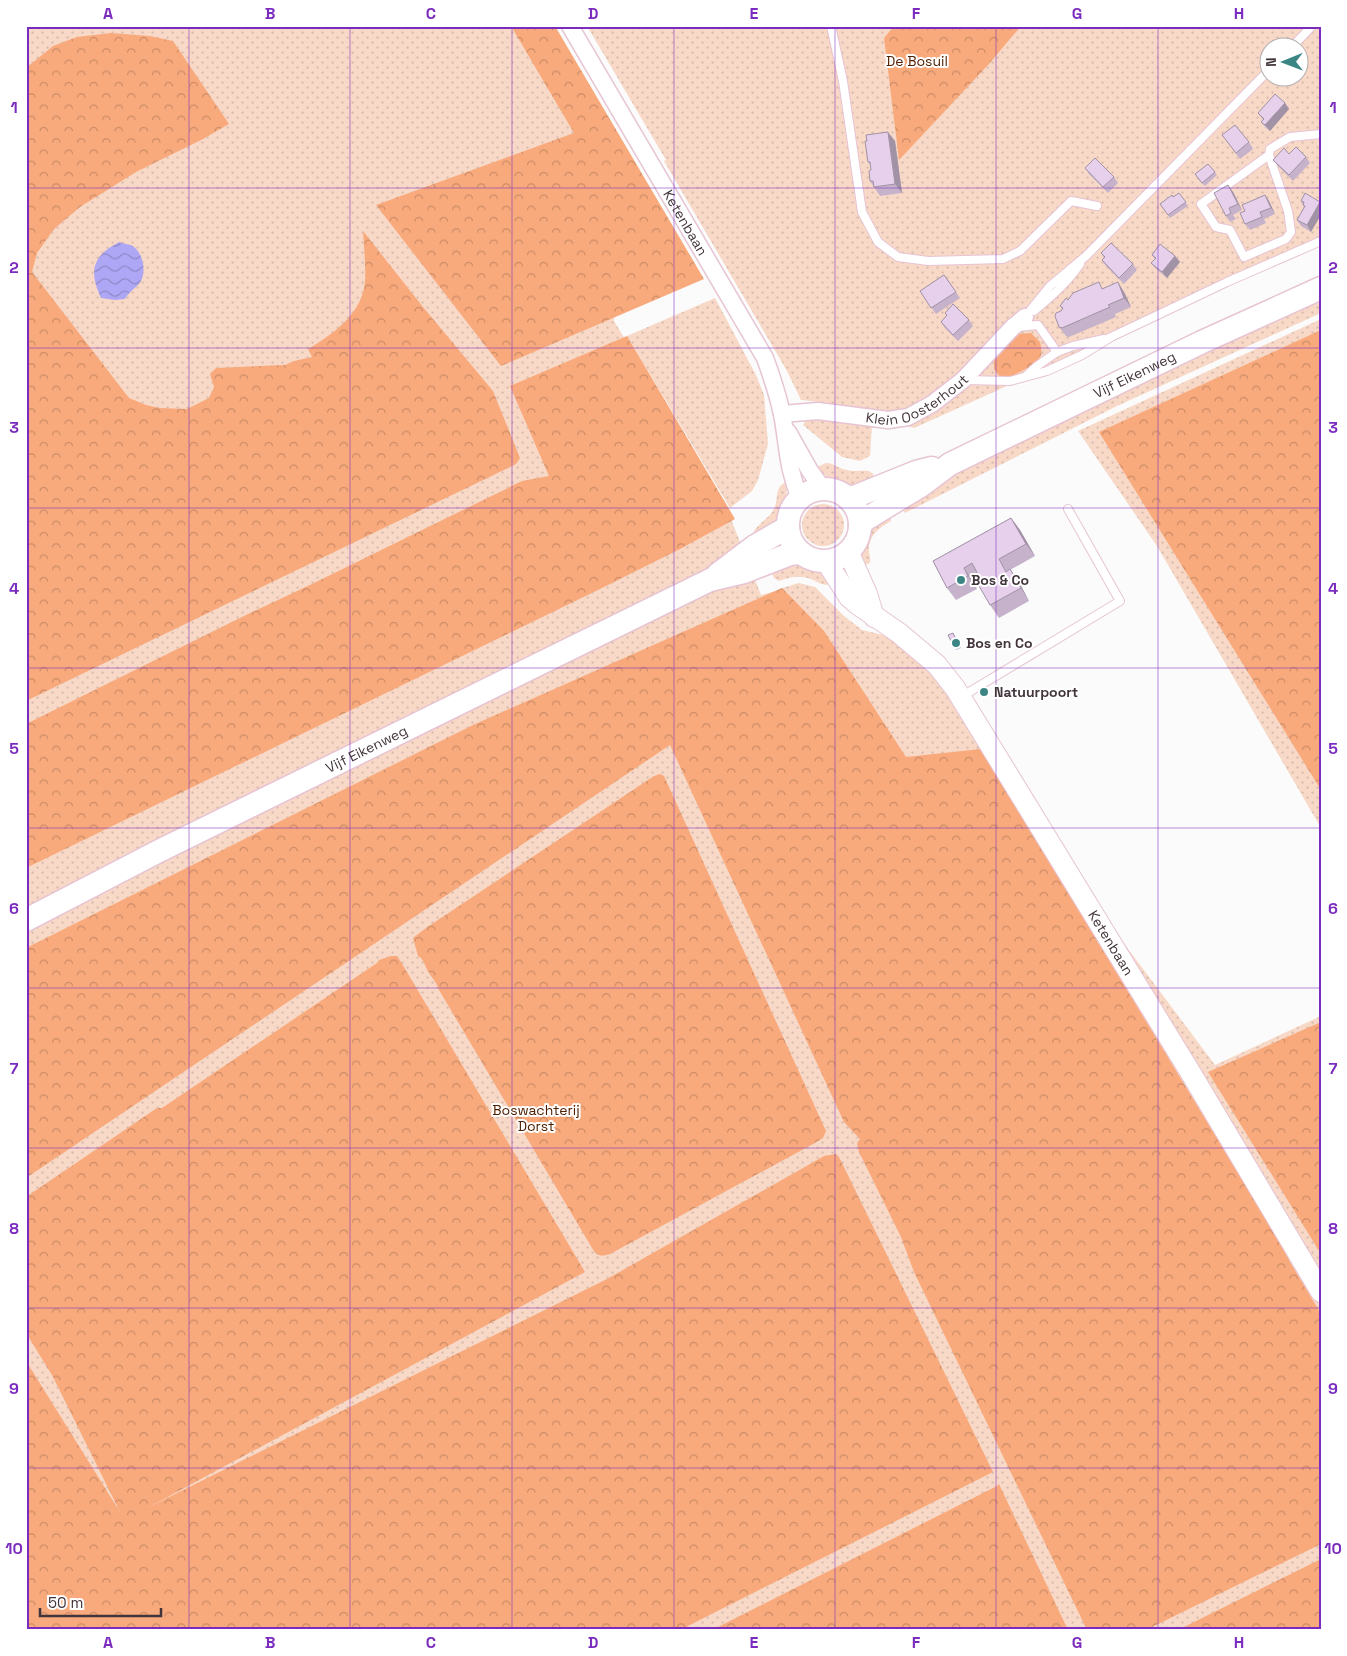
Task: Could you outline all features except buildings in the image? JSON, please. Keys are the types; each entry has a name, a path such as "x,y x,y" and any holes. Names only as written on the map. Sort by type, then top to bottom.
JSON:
{"main road":[{"name":"Vijf Eikenweg","path":"860,526 866,518 922,485 950,464 1202,342 1321,288"},
{"name":"Vijf Eikenweg","path":"849,499 916,472 950,464"},
{"path":"823,489 837,492 849,499 859,516 860,526 854,544 848,551 834,560 826,561 813,560 801,553 792,541 788,527 790,511 800,498 814,490 823,489"},
{"name":"Vijf Eikenweg","path":"26,920 159,851 710,580 755,546 788,527"},
{"name":"Vijf Eikenweg","path":"710,580 744,572 790,554 801,553"}],"street":[{"name":"Ketenbaan","path":"570,26 765,358 783,420 791,475 800,498"},
{"name":"Klein Oosterhout","path":"783,420 818,411 888,420 908,417 932,404 963,380 1019,322"},
{"name":"Ketenbaan","path":"783,420 808,467 823,489"},
{"path":"848,551 867,594 874,617"},
{"name":"Ketenbaan","path":"826,561 850,597 874,617 899,633 937,665 961,697 1192,1074 1321,1292"}],"lane":[{"path":"831,26 843,81 862,212 878,242 898,257 928,261 1004,259 1020,251 1070,201 1097,206"},
{"path":"1301,38 1312,26"},
{"path":"1019,322 1059,291 1086,256 1260,79"},
{"path":"1269,155 1201,204 1216,227 1230,230 1244,257 1286,239 1291,232 1288,210 1269,155 1270,149 1290,137 1321,134"},
{"path":"963,380 1010,381 1047,371 1082,355 1111,337 1227,282 1321,241"},
{"path":"1019,322 1038,325 1057,352"},
{"path":"1025,377 1057,352 1072,346 1111,337"},
{"path":"961,697 1120,600 1068,509"}],"green space":[{"name":"Boswachterij Dorst","path":"26,26 546,26 694,270 614,305 614,321 725,504 761,595 799,583 815,587 844,616 862,630 888,636 934,673 1054,850 1215,1065 1321,1016 1321,1630 26,1630"},
{"path":"511,26 555,26 704,279 501,366 376,205 574,133"},
{"name":"De Bosuil","path":"587,26 1321,26 1321,244 914,428 829,403 801,400 787,371 664,161 666,160"},
{"name":"De Bosuil","path":"894,26 1021,26 988,65 899,160 884,38"},
{"path":"111,33 150,36 173,41 229,124 136,172 80,207 54,229 37,253 32,272 129,398 159,408 187,409 209,398 214,387 210,374 216,368 285,365 312,357 308,349 327,337 345,322 358,304 363,293 365,257 363,231 493,391 520,458 516,464 508,468 26,701 26,68 53,46 77,37"},
{"path":"1321,297 1321,313 1117,406 905,513 900,505 973,463"},
{"path":"715,298 756,375 764,395 768,444 758,480 752,491 730,508 627,336"},
{"path":"1321,319 1321,828 1157,546 1078,431"},
{"path":"1321,330 1321,790 1099,432"},
{"path":"1031,333 1040,342 1041,355 1039,359 1003,381 994,369 994,359 1019,334"},
{"path":"627,336 735,519 600,589 26,868 26,724 522,481 549,476 510,386"},
{"path":"815,417 872,425 870,456 860,461 842,457 803,425 806,420"},
{"path":"826,463 850,471 869,471 873,474 876,483 858,488 837,484 817,467"},
{"path":"787,482 787,492 778,520 771,528 755,537 753,533 774,509 778,490"},
{"path":"819,504 827,504 838,510 844,525 838,540 827,546 819,546 808,540 802,529 802,521 808,510"},
{"path":"891,515 891,521 877,531 870,541 870,563 860,567 861,547 867,532 874,524"},
{"path":"794,561 819,571 831,582 826,585 802,577 779,581 774,578 769,567"},
{"path":"782,588 824,631 906,757 981,749 1281,1244 1321,1314 1321,1544 1146,1630 1087,1630 914,1272 901,1237 859,1152 857,1143 860,1139 844,1122 670,745 26,1178 26,948 473,725"},
{"path":"660,774 664,776 826,1131 823,1138 813,1144 610,1254 601,1256 592,1248 423,961 418,956 413,938 654,776"},
{"path":"397,956 401,962 585,1272 149,1507 607,1279 824,1156 836,1154 993,1472 680,1630 26,1630 26,1361 120,1512 52,1375 26,1333 26,1197 157,1108 162,1108 379,960"},
{"path":"1321,1022 1321,1254 1208,1072"},
{"path":"999,1484 1068,1630 712,1630 997,1486"},
{"path":"1321,1559 1321,1630 1178,1630"}],"water":[{"path":"119,242 133,246 137,250 142,260 143,275 139,284 125,299 101,298 95,279 95,265 103,253"}],"place":[{"name":"Bos & Co","path":"961,580"},
{"name":"Bos en Co","path":"956,643"},
{"name":"Natuurpoort","path":"984,692"}]}
